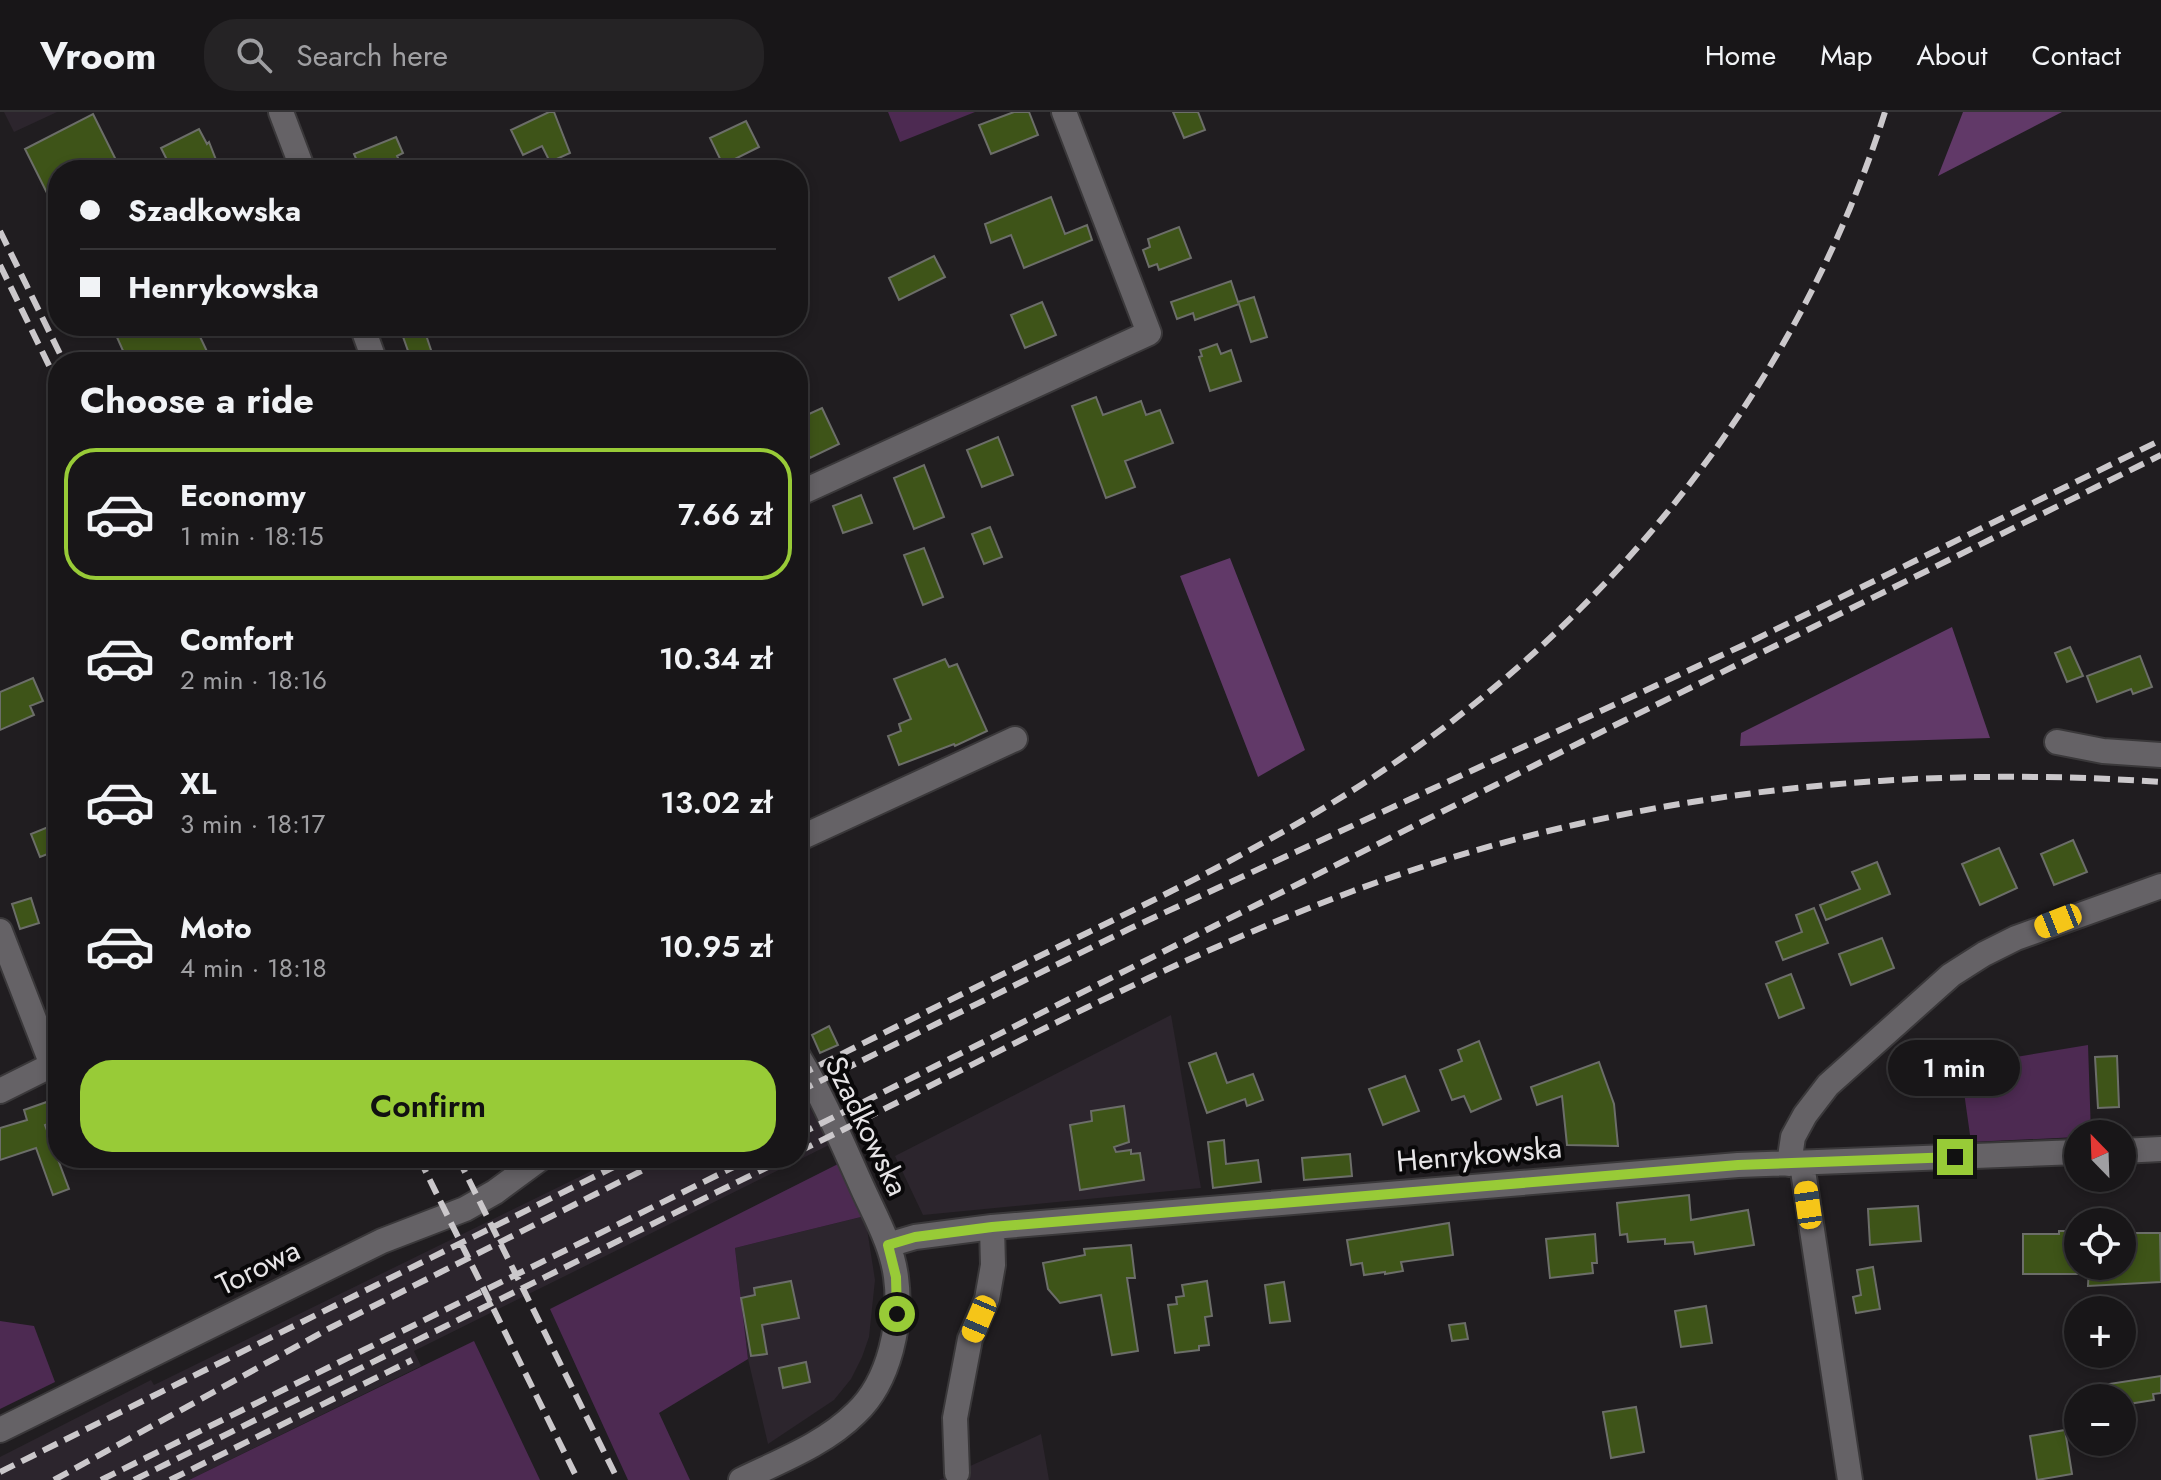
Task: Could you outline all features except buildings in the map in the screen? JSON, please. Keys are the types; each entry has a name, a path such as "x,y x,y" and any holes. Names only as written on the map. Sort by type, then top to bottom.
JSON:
{"street":[{"path":"281,112 299,160"},
{"path":"808,489 1149,333 1064,112"},
{"path":"808,834 1015,739"},
{"path":"2057,742 2103,751 2161,755"},
{"path":"1850,1480 1793,1137 1828,1085 1951,975 2016,938 2161,886"},
{"path":"0,931 48,1055"},
{"path":"0,1091 48,1067"},
{"name":"Szadkowska","path":"741,1480 837,1430 858,1412 876,1388 891,1350 897,1314 896,1277 888,1245 808,1075"},
{"path":"2136,1151 2160,1152"},
{"name":"Henrykowska","path":"888,1245 915,1237 992,1227 1738,1165 2064,1153"},
{"name":"Torowa","path":"0,1430 382,1241 465,1209 527,1168"},
{"path":"957,1473 955,1418 970,1339 987,1299 993,1265 992,1227"}],"shaded area":[{"path":"4,112 57,112 14,132"},
{"path":"888,112 975,112 900,142"},
{"path":"1963,112 2062,112 1938,176"},
{"path":"1230,558 1305,750 1258,777 1180,576"},
{"path":"1952,627 1990,738 1740,746 1741,733"},
{"path":"1171,1015 1201,1188 923,1215 895,1156"},
{"path":"2088,1045 2091,1120 2064,1120 2064,1138 1971,1142 1962,1078 1980,1063"},
{"path":"808,1104 829,1145 808,1155"},
{"path":"838,1164 865,1216 735,1248 748,1359 659,1413 690,1480 628,1480 550,1309"},
{"path":"598,1168 783,1168 414,1351 421,1366 189,1480 0,1480 0,1457 151,1380 154,1385"},
{"path":"865,1216 875,1280 869,1337 862,1357 851,1379 834,1400 768,1444 748,1359 735,1248"},
{"path":"0,1321 34,1326 55,1382 0,1409"},
{"path":"474,1341 540,1480 189,1480"},
{"path":"1041,1434 1049,1480 939,1480 1037,1436"}],"railway":[{"path":"808,1071 1165,894 1315,813 1387,768 1471,706 1550,638 1624,563 1691,482 1751,396 1804,305 1849,210 1885,112"},
{"path":"0,231 48,329"},
{"path":"0,265 48,363"},
{"path":"51,336 59,352"},
{"path":"808,1087 1129,929 1748,643 2161,440"},
{"path":"808,1130 2161,455"},
{"path":"808,1147 1141,981 1282,919 1450,858 1549,831 1650,809 1751,793 1853,783 2058,777 2161,782"},
{"path":"424,1168 578,1480"},
{"path":"463,1168 618,1480"},
{"path":"0,1472 612,1168"},
{"path":"54,1480 330,1328 647,1168"},
{"path":"101,1480 732,1168"},
{"path":"134,1480 766,1168"},
{"path":"170,1480 412,1360"}],"route":[{"path":"897,1314 896,1277 888,1245 915,1237 992,1227 1738,1165 1955,1157"}]}
